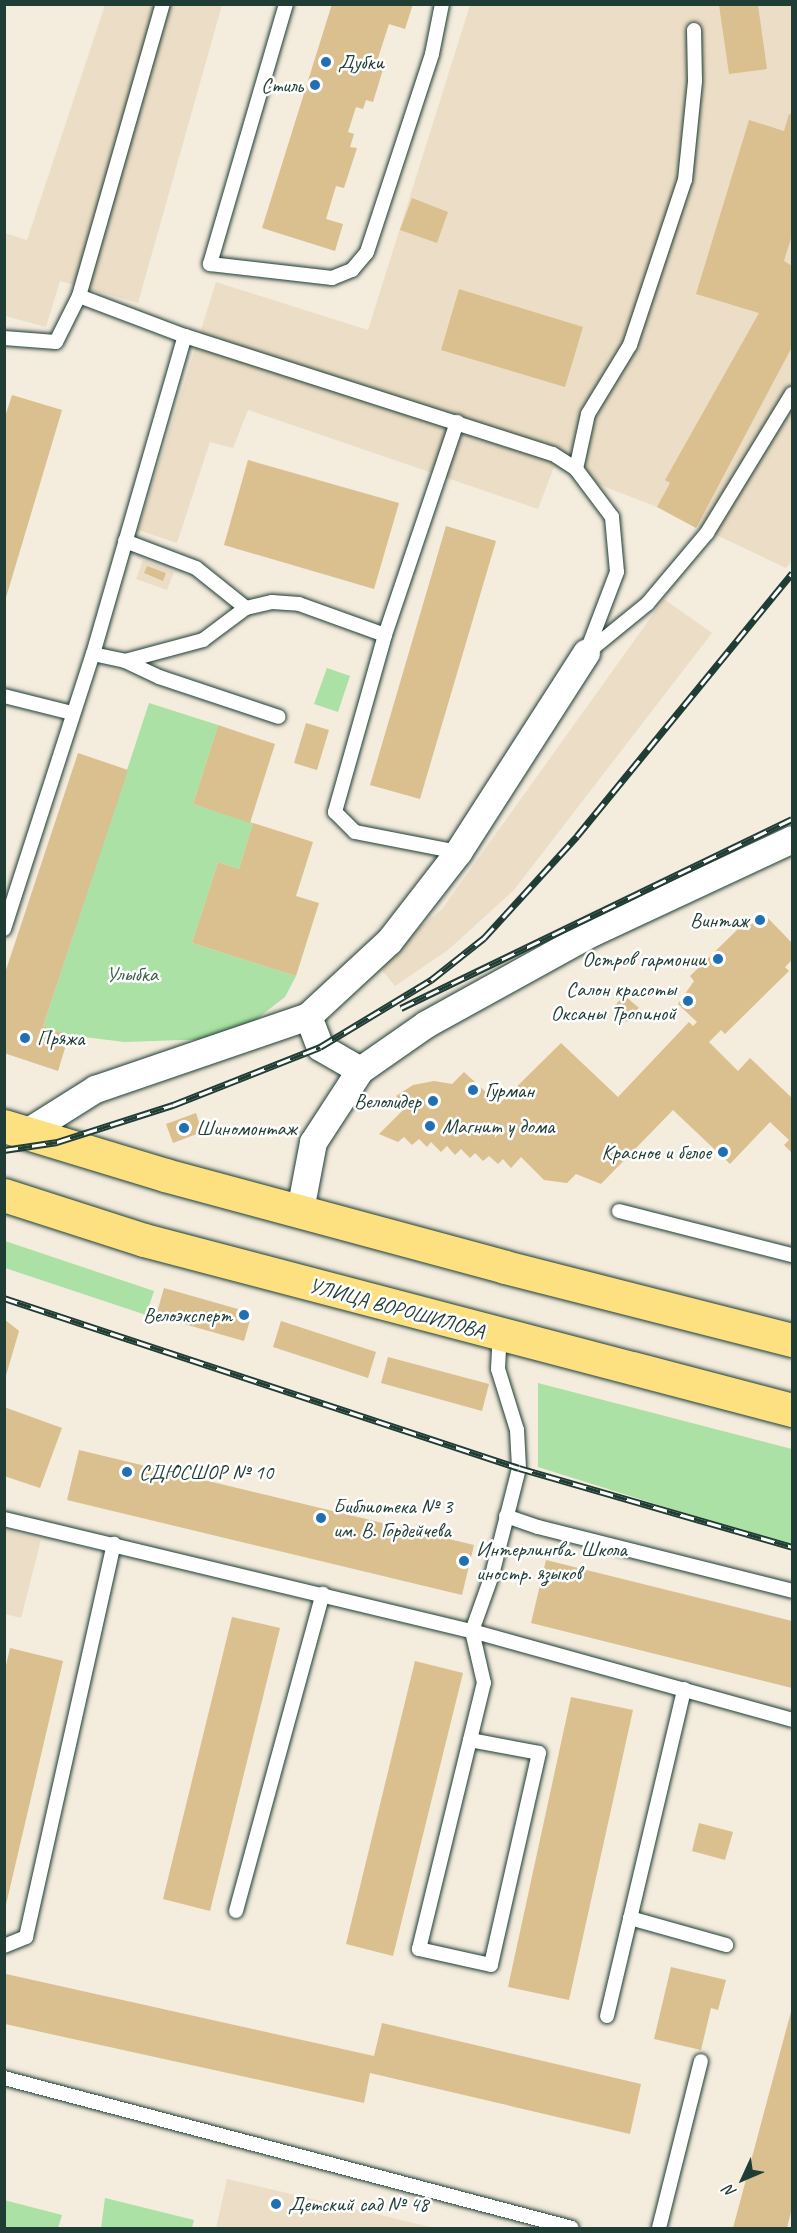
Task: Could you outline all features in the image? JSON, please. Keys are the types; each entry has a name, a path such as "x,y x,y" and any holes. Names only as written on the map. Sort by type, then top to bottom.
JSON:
{"main road":[{"path":"14,1130 505,1268 792,1340"},
{"name":"УЛИЦА ВОРОШИЛОВА","path":"4,1195 144,1240 500,1336 792,1410"}],"street":[{"path":"14,1130 95,1089 308,1016 390,941 458,852 586,653"},
{"path":"300,1210 312,1142 360,1070 426,1024 593,932 792,839"},
{"path":"308,1016 320,1047 360,1070"}],"lane":[{"path":"4,338 56,342 79,296 164,4"},
{"path":"286,4 210,264 332,278 352,270 367,252 432,54 442,4"},
{"path":"576,468 588,414 630,345 685,180 695,81 694,30"},
{"path":"79,296 185,336 553,454 576,468 612,517 617,572 586,653"},
{"path":"4,929 72,713 93,654 185,336"},
{"path":"586,653 648,603 707,533 792,394"},
{"path":"457,422 385,634 335,812 355,832 458,852"},
{"path":"125,541 196,568 246,608"},
{"path":"125,661 203,640 246,608 272,602 299,604 385,634"},
{"path":"93,654 125,661 159,677 279,717"},
{"path":"4,696 72,713"},
{"path":"619,1211 792,1255"},
{"path":"470,1740 539,1753 491,1965 419,1949 470,1740 484,1683 472,1631 492,1575 519,1468 517,1430 498,1370 500,1336"},
{"path":"506,1516 538,1527 792,1591"},
{"path":"4,1519 472,1631 792,1720"},
{"path":"4,1946 26,1937 114,1544"},
{"path":"236,1911 323,1594"},
{"path":"607,2016 684,1689"},
{"path":"630,1918 726,1945"},
{"path":"659,2229 701,2061"},
{"path":"4,2078 572,2229"}],"shaded area":[{"path":"105,5 222,5 138,303 60,281 46,327 5,316 4,233 27,240"},
{"path":"470,5 792,5 792,560 786,568 657,507 554,467 538,509 248,410 233,448 210,442 177,543 138,530 216,282 368,330"},
{"path":"143,560 174,572 167,590 136,579"},
{"path":"664,599 712,633 514,890 448,950 395,986 377,964 442,909"},
{"path":"4,1530 41,1540 21,1618 5,1614"},
{"name":"Детский сад № 48","path":"227,2179 435,2228 216,2228"}],"green space":[{"path":"327,668 350,676 338,712 314,704"},
{"name":"Улыбка","path":"149,703 218,725 193,804 253,823 239,869 218,862 192,943 296,976 285,997 254,1021 213,1039 124,1042 69,1035 43,1026"},
{"path":"5,1241 154,1291 146,1315 5,1268"},
{"path":"538,1383 792,1449 792,1547 538,1467"},
{"path":"105,2198 194,2220 192,2228 101,2228"},
{"path":"4,2200 62,2215 58,2228 5,2228"}],"building":[{"path":"332,4 413,4 405,29 389,24 377,61 385,63 373,102 366,100 363,109 356,107 348,132 354,134 350,147 357,148 344,188 336,186 326,219 343,224 335,251 262,228"},
{"path":"719,5 758,5 767,69 729,74"},
{"path":"789,114 792,115 792,235 784,261 792,266 792,347 696,528 657,507 670,483 665,480 759,313 696,294 749,120 784,131"},
{"path":"412,198 448,212 437,243 400,230"},
{"path":"459,289 583,327 565,387 441,350"},
{"path":"12,395 62,410 5,601 4,420"},
{"path":"248,460 399,503 374,589 224,545"},
{"path":"446,526 496,541 420,799 370,785"},
{"path":"147,566 166,573 163,581 144,573"},
{"path":"306,723 329,730 317,770 294,763"},
{"path":"218,725 275,744 250,823 193,804"},
{"path":"78,753 128,770 43,1026 69,1035 58,1071 4,1053 4,976"},
{"path":"253,823 313,842 296,896 319,903 296,976 192,943 218,862 239,869"},
{"path":"765,915 792,943 792,960 785,967 789,971 725,1034 721,1030 709,1042 738,1071 750,1058 792,1098 792,1153 784,1145 789,1140 770,1122 730,1164 673,1110 601,1184 576,1174 567,1183 544,1180 521,1157 511,1168 503,1159 498,1164 489,1156 483,1161 475,1153 470,1158 461,1149 455,1155 447,1146 441,1152 431,1142 427,1147 419,1139 412,1145 404,1137 398,1142 379,1134 406,1107 396,1096 413,1085 434,1081 452,1084 464,1072 499,1104 561,1043 618,1097 689,1022 693,1026 697,1022 678,1004 694,981 690,976 740,927 743,930"},
{"path":"624,995 639,1008 626,1022 612,1009"},
{"name":"Шиномонтаж","path":"196,1113 202,1132 173,1143 166,1124"},
{"path":"164,1288 252,1313 244,1341 156,1316"},
{"path":"4,1319 19,1331 5,1379 4,1379"},
{"path":"281,1321 376,1352 368,1378 273,1347"},
{"path":"388,1357 489,1384 482,1411 381,1383"},
{"path":"4,1407 62,1428 40,1488 4,1476"},
{"path":"79,1450 474,1545 462,1595 67,1500"},
{"path":"546,1560 792,1621 792,1688 531,1623"},
{"path":"232,1617 280,1628 210,1911 163,1899"},
{"path":"10,1648 63,1661 5,1909 4,1674"},
{"path":"415,1661 463,1673 393,1956 346,1944"},
{"path":"571,1697 633,1710 569,2000 508,1987"},
{"path":"699,1823 733,1832 725,1860 692,1851"},
{"path":"671,1967 726,1980 718,2010 711,2008 701,2050 654,2039"},
{"path":"6,1974 374,2056 382,2023 641,2084 630,2134 370,2073 364,2103 5,2024"},
{"path":"792,2008 792,2208 787,2228 733,2228"}],"railway":[{"path":"4,1150 57,1142 173,1105 320,1047 431,980 484,938 577,836 792,573"},
{"path":"401,1008 792,819"},
{"path":"4,1298 519,1468 792,1547"}],"place":[{"name":"Дубки","path":"326,62"},
{"name":"Стиль","path":"315,85"},
{"name":"Винтаж","path":"760,920"},
{"name":"Остров гармонии","path":"718,959"},
{"name":"Салон красоты Оксаны Тропиной","path":"688,1001"},
{"name":"Пряжа","path":"25,1038"},
{"name":"Гурман","path":"473,1090"},
{"name":"Велолидер","path":"433,1101"},
{"name":"Магнит у дома","path":"430,1126"},
{"name":"Шиномонтаж","path":"184,1128"},
{"name":"Красное и белое","path":"723,1152"},
{"name":"Велоэксперт","path":"244,1315"},
{"name":"СДЮСШОР № 10","path":"127,1472"},
{"name":"Библиотека № 3 им. В. Гордейчева","path":"321,1518"},
{"name":"Интерлингва. Школа иностр. языков","path":"464,1561"},
{"name":"Детский сад № 48","path":"276,2204"}]}
